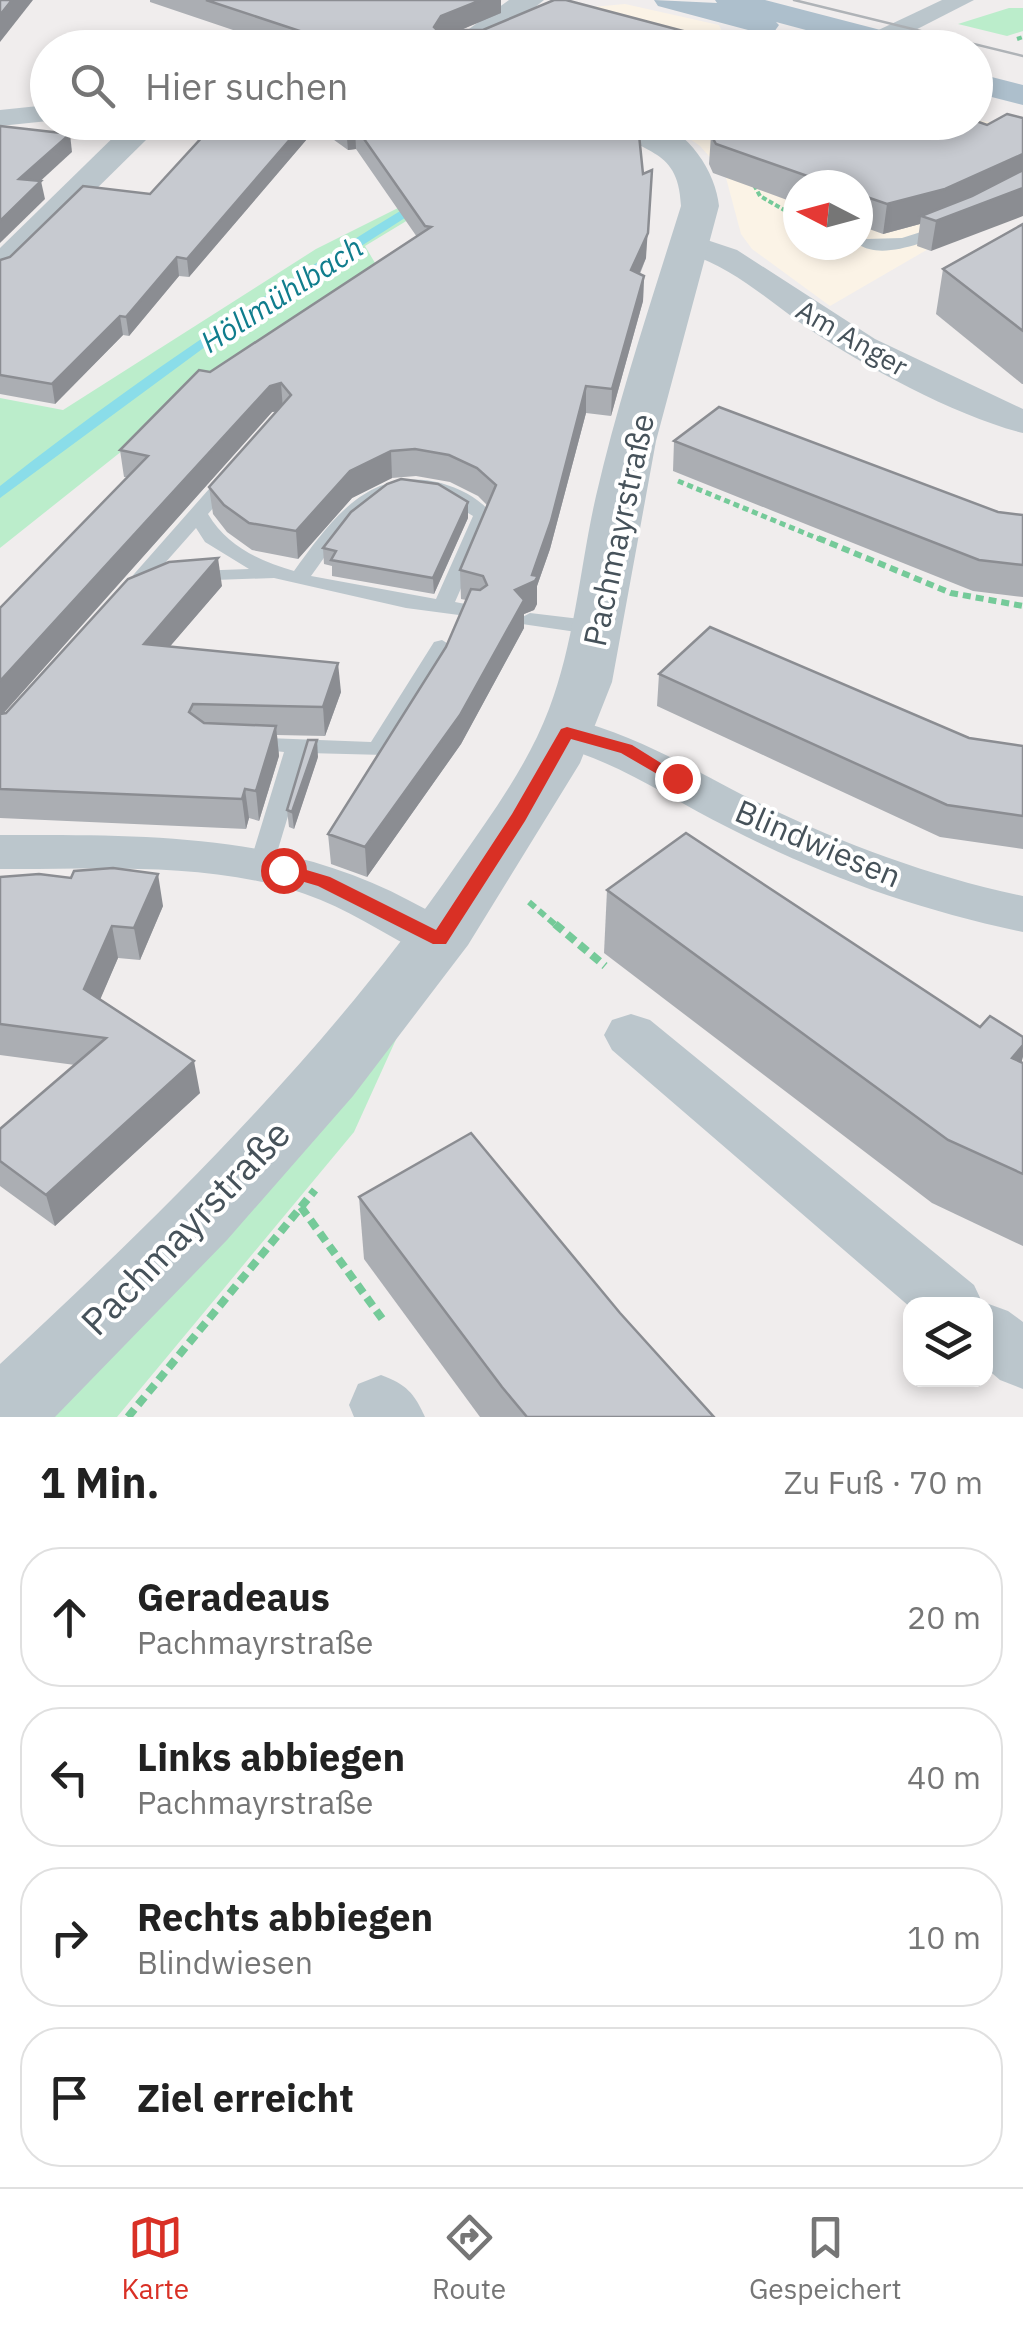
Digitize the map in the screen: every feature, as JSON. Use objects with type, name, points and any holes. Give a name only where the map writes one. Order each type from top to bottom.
[{"type":"main road","points":[[669,0],[780,30]]},
{"type":"main road","points":[[730,0],[845,30]]},
{"type":"main road","points":[[993,69],[1023,77]]},
{"type":"main road","points":[[993,87],[1023,95]]},
{"type":"street","points":[[485,30],[529,0]]},
{"type":"street","points":[[899,30],[962,0]]},
{"type":"street","points":[[496,30],[564,2]]},
{"type":"street","points":[[0,118],[30,115]]},
{"type":"street","points":[[0,266],[131,140]]},
{"type":"street","name":"Pachmayrstraße","points":[[0,1417],[116,1306],[250,1165],[378,1018],[439,940],[510,832],[567,732],[592,660],[615,519],[700,206],[702,191],[696,174],[660,140]]},
{"type":"street","name":"Am Anger","points":[[689,244],[723,253],[795,306],[891,361],[1023,422]]},
{"type":"street","name":"Blindwiesen","points":[[567,732],[626,749],[744,816],[829,854],[920,887],[1023,914]]},
{"type":"street","points":[[0,852],[183,858],[262,866],[324,881],[439,940]]},
{"type":"street","points":[[631,1035],[944,1297]]},
{"type":"street","points":[[993,1336],[1023,1360]]},
{"type":"lane","points":[[873,244],[903,243],[954,226]]},
{"type":"lane","points":[[245,460],[114,609],[168,580],[276,574]]},
{"type":"lane","points":[[299,580],[347,516],[376,490],[400,483],[436,487],[466,498],[483,515],[443,606]]},
{"type":"lane","points":[[198,514],[202,532],[230,553],[276,574],[474,611]]},
{"type":"lane","points":[[530,619],[597,628]]},
{"type":"lane","points":[[226,741],[378,750],[442,647]]},
{"type":"lane","points":[[262,866],[298,746]]},
{"type":"path","points":[[752,178],[760,196],[783,210]]},
{"type":"path","points":[[671,478],[951,593],[1023,606]]},
{"type":"path","points":[[516,897],[528,902],[605,966]]},
{"type":"path","points":[[128,1417],[324,1179]]},
{"type":"path","points":[[302,1206],[383,1320]]},
{"type":"shaded area","points":[[625,4],[719,25],[721,30],[543,30],[592,7]]},
{"type":"shaded area","points":[[1011,114],[1023,118],[1023,194],[830,306],[752,249],[741,234],[725,174],[691,140],[993,140],[993,123]]},
{"type":"green space","points":[[1009,8],[1023,8],[1023,31],[1007,36],[958,24]]},
{"type":"green space","points":[[464,175],[441,200],[365,246],[378,268],[132,443],[0,548],[0,398],[63,410],[316,249]]},
{"type":"green space","points":[[403,1024],[354,1132],[117,1417],[43,1417]]},
{"type":"building","points":[[0,0],[12,0],[0,15]]},
{"type":"building","points":[[206,0],[481,0],[441,16],[434,27],[437,30],[297,30]]},
{"type":"building","points":[[554,0],[679,30],[483,30]]},
{"type":"building","points":[[1007,114],[1023,118],[1023,154],[945,189],[887,204],[873,199],[873,170],[790,170],[714,140],[993,140],[993,122]]},
{"type":"building","points":[[0,126],[30,129],[30,140],[63,140],[19,179],[41,181],[0,221]]},
{"type":"building","points":[[200,140],[289,140],[187,259],[177,257],[126,317],[120,316],[52,384],[0,375],[0,260],[10,257],[83,186],[150,194]]},
{"type":"building","points":[[365,140],[640,140],[643,174],[652,170],[648,233],[631,270],[644,276],[612,389],[586,386],[551,521],[532,575],[538,576],[515,590],[524,600],[460,715],[365,847],[328,834],[446,647],[471,589],[480,590],[487,585],[483,576],[460,570],[496,485],[477,468],[449,455],[415,449],[391,451],[350,471],[296,531],[249,523],[224,505],[209,487],[291,395],[281,383],[270,386],[0,681],[0,608],[148,456],[120,450],[199,370],[210,372],[431,227],[425,226]]},
{"type":"building","points":[[1023,170],[1023,188],[936,221],[921,216],[972,196]]},
{"type":"building","points":[[1023,224],[1023,331],[943,269]]},
{"type":"building","points":[[719,407],[998,512],[1023,515],[1023,565],[979,560],[674,441]]},
{"type":"building","points":[[401,479],[438,484],[468,502],[433,578],[331,560],[336,551],[323,548],[351,512],[387,484]]},
{"type":"building","points":[[218,558],[144,644],[338,663],[323,707],[193,704],[189,712],[204,723],[276,726],[256,791],[245,789],[242,799],[0,789],[0,714],[6,713],[128,579],[169,562]]},
{"type":"building","points":[[710,627],[969,738],[1023,746],[1023,816],[947,805],[659,674]]},
{"type":"building","points":[[308,740],[317,740],[292,812],[287,810]]},
{"type":"building","points":[[686,833],[980,1027],[990,1016],[1023,1037],[1023,1045],[1012,1058],[1023,1063],[1023,1174],[948,1140],[607,890]]},
{"type":"building","points":[[113,868],[158,874],[134,928],[112,926],[84,989],[194,1061],[46,1195],[0,1161],[0,1129],[106,1038],[0,1024],[0,877],[39,874],[71,878],[74,871]]},
{"type":"building","points":[[471,1133],[620,1313],[714,1417],[527,1417],[359,1197]]},
{"type":"waterway","name":"Höllmühlbach","points":[[0,493],[204,342],[419,205]]},
{"type":"tram line","points":[[794,0],[917,30]]},
{"type":"tram line","points":[[993,49],[1023,56]]},
{"type":"route","points":[[283,870],[324,881],[439,940],[538,786],[567,732],[626,749],[677,778]]}]
